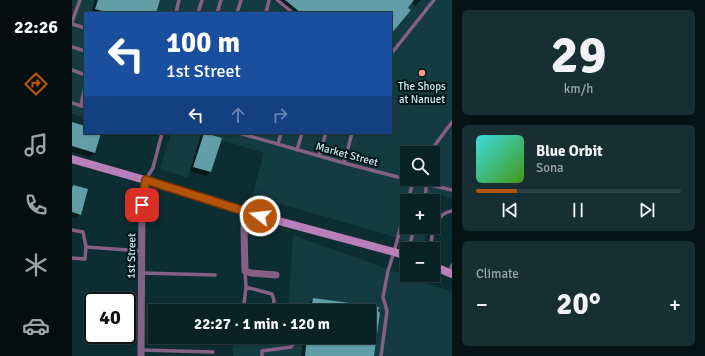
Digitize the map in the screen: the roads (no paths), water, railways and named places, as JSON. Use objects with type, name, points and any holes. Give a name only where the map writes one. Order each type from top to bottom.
[{"type":"street","points":[[72,159],[146,180],[245,212],[400,252]]},
{"type":"street","name":"1st Street","points":[[141,353],[142,205],[146,180]]},
{"type":"street","points":[[245,212],[245,271],[251,273],[276,275]]},
{"type":"street","points":[[440,268],[451,270]]},
{"type":"lane","points":[[80,0],[72,23],[84,28]]},
{"type":"lane","points":[[176,12],[179,0]]},
{"type":"lane","points":[[198,12],[202,0]]},
{"type":"lane","points":[[217,12],[221,0]]},
{"type":"lane","points":[[238,12],[241,0]]},
{"type":"lane","points":[[266,12],[269,0]]},
{"type":"lane","points":[[277,0],[287,11]]},
{"type":"lane","points":[[392,53],[434,0]]},
{"type":"lane","points":[[72,47],[84,51]]},
{"type":"lane","points":[[72,70],[84,75]]},
{"type":"lane","points":[[72,102],[83,106]]},
{"type":"lane","points":[[435,146],[452,122]]},
{"type":"lane","points":[[146,180],[152,168],[162,134]]},
{"type":"lane","points":[[278,144],[281,134]]},
{"type":"lane","points":[[297,150],[302,134]]},
{"type":"lane","points":[[319,156],[326,134]]},
{"type":"lane","points":[[344,163],[352,134]]},
{"type":"lane","name":"Market Street","points":[[253,135],[297,150],[400,178]]},
{"type":"lane","name":"Market Street","points":[[438,186],[452,190]]},
{"type":"lane","points":[[431,242],[433,231],[438,221],[443,214],[452,211]]},
{"type":"lane","points":[[381,356],[387,311],[383,297],[388,271],[400,229]]},
{"type":"lane","points":[[72,230],[83,232],[86,247],[85,259],[72,258]]},
{"type":"lane","points":[[86,247],[142,252]]},
{"type":"lane","points":[[244,304],[246,287],[245,271]]},
{"type":"lane","points":[[142,273],[215,275]]},
{"type":"lane","points":[[246,287],[272,294],[274,304]]},
{"type":"lane","points":[[262,356],[262,351],[291,347],[293,344]]},
{"type":"lane","points":[[141,353],[213,352]]},
{"type":"place","name":"The Shops at Nanuet","points":[[422,73]]}]
